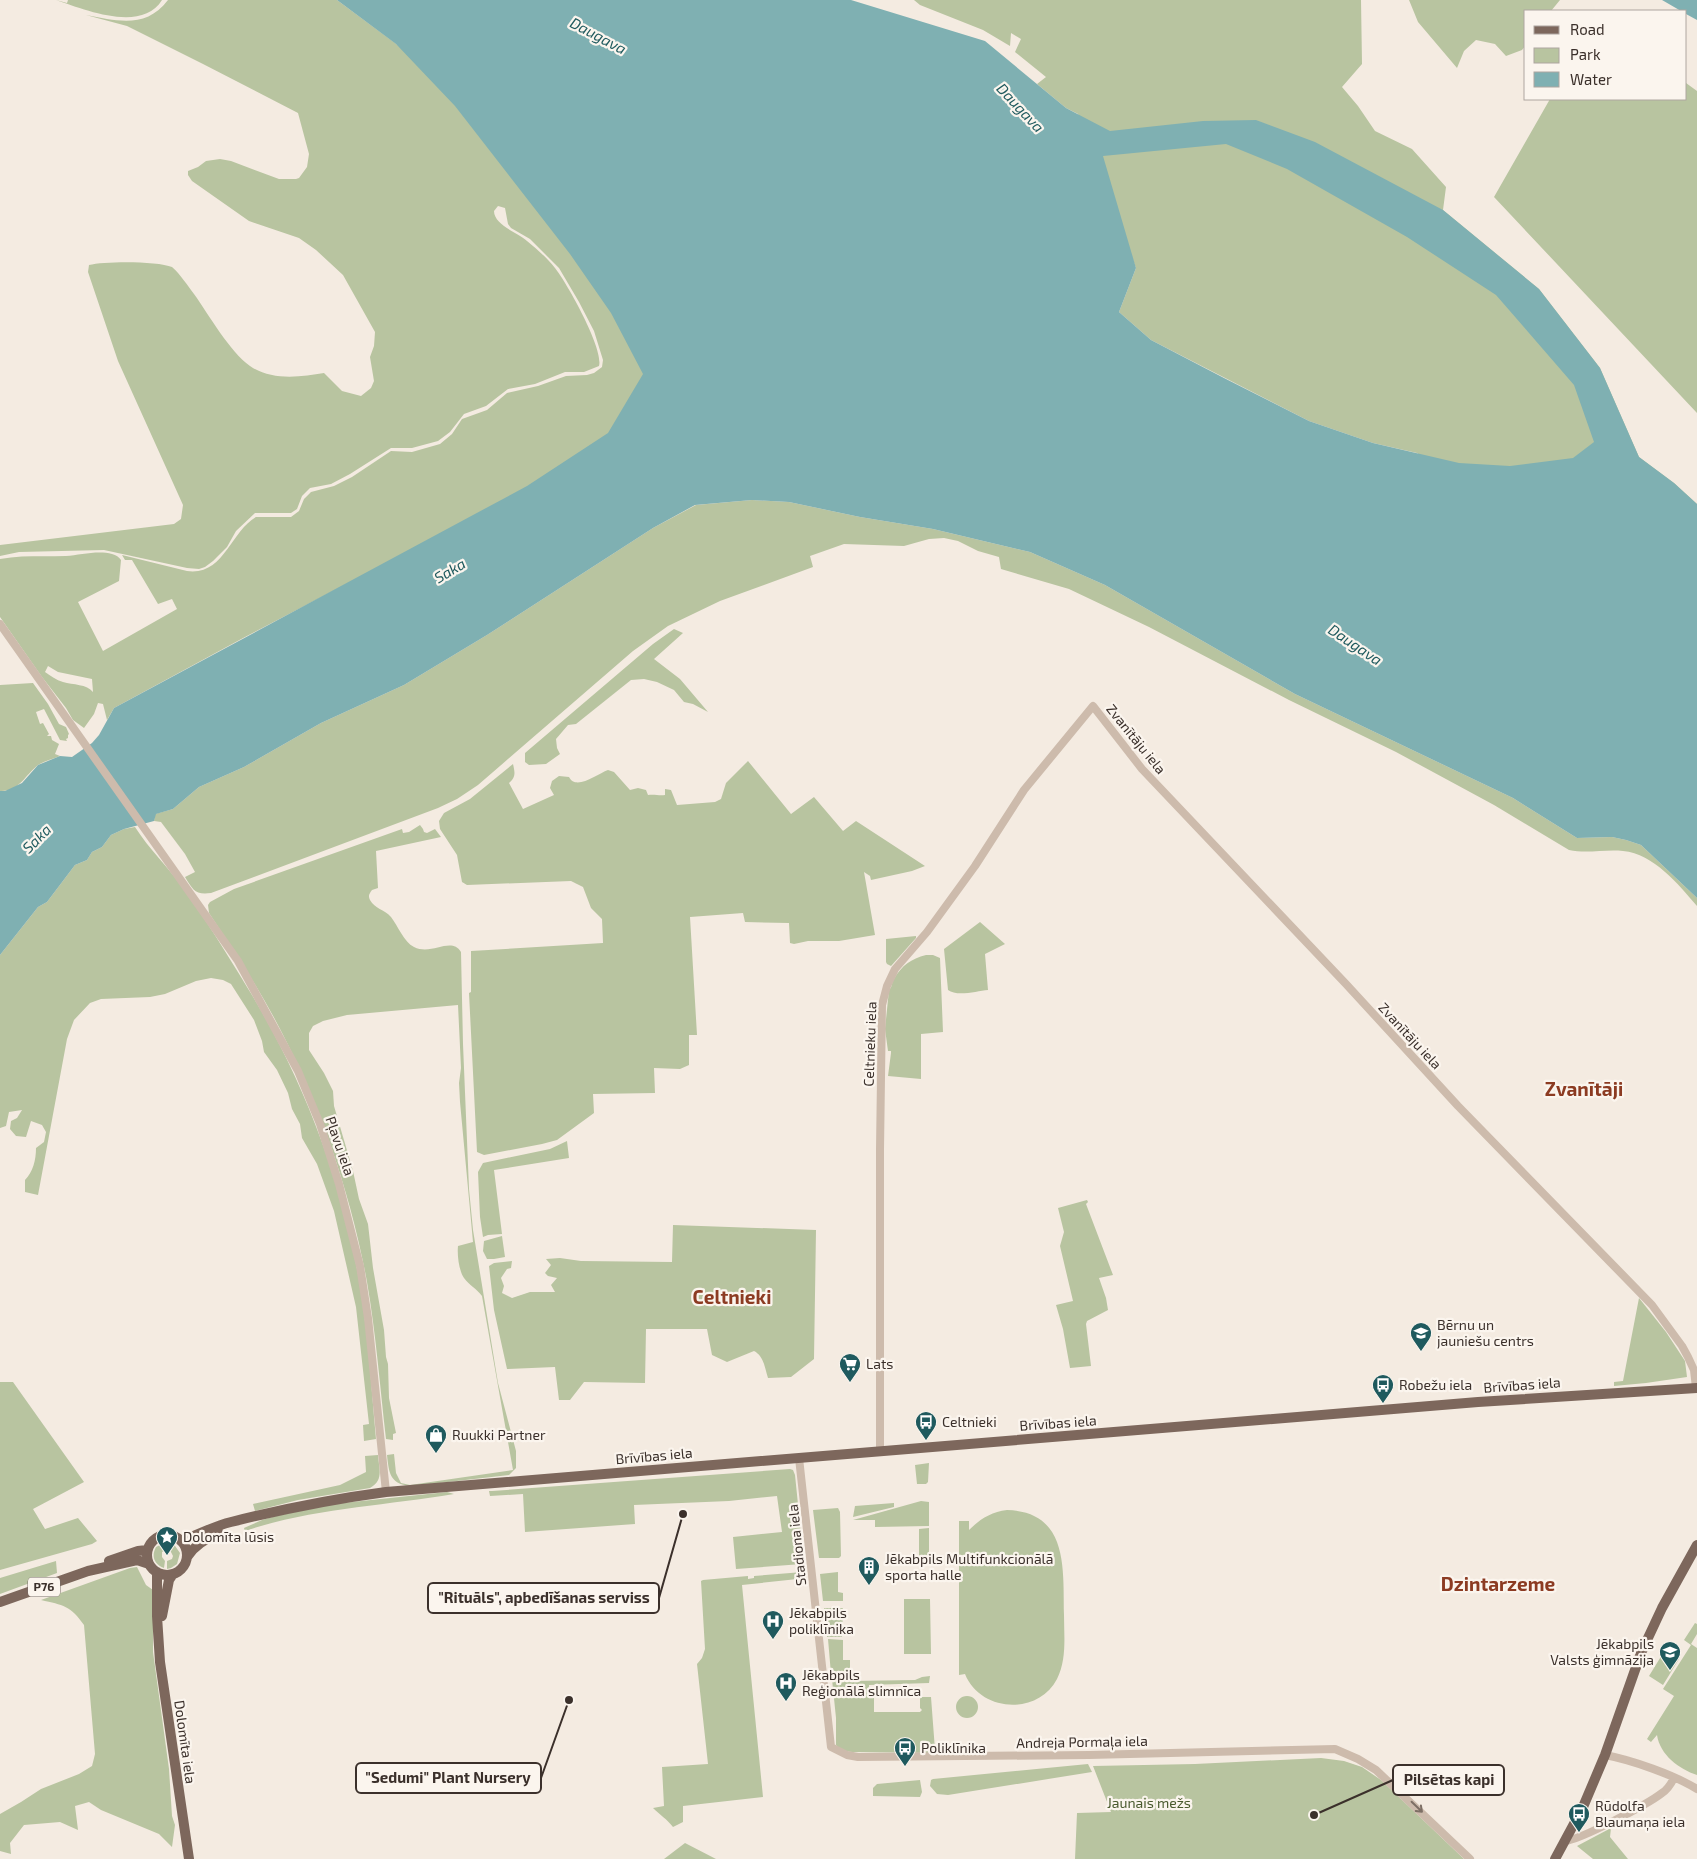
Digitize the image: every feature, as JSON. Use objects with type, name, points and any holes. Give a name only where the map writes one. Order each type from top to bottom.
[{"type":"main road","name":"Brīvības iela","points":[[181,1541],[231,1522],[288,1508],[320,1501],[386,1492],[1478,1402],[1696,1388]]},
{"type":"main road","name":"Brīvības iela","points":[[186,1557],[191,1550],[209,1537],[245,1520]]},
{"type":"main road","name":"P76","points":[[88,1572],[102,1563],[138,1550],[147,1550],[151,1542],[160,1536],[172,1536],[181,1541]]},
{"type":"main road","points":[[181,1541],[186,1551],[186,1557]]},
{"type":"main road","points":[[1555,1859],[1583,1807],[1605,1755],[1641,1653],[1662,1608],[1697,1545]]},
{"type":"main road","points":[[147,1550],[149,1564],[156,1572],[168,1575],[173,1574]]},
{"type":"main road","name":"P76","points":[[173,1574],[182,1567],[186,1557]]},
{"type":"main road","name":"P76","points":[[0,1602],[88,1572],[137,1560],[149,1564]]},
{"type":"main road","name":"Dolomīta iela","points":[[156,1572],[160,1662],[189,1859]]},
{"type":"main road","name":"Dolomīta iela","points":[[158,1629],[169,1580],[173,1574]]},
{"type":"street","name":"Pļavu iela","points":[[0,624],[238,961],[298,1071],[320,1124],[350,1222],[360,1266],[368,1318],[386,1492]]},
{"type":"street","name":"Zvanītāju iela","points":[[1093,706],[1142,769],[1346,984],[1458,1106],[1652,1305],[1688,1356],[1694,1370],[1696,1388]]},
{"type":"street","name":"Celtnieku iela","points":[[880,1452],[880,1150],[882,1005],[885,993],[895,968],[932,925],[975,866],[1024,790],[1093,706]]},
{"type":"street","name":"Stadiona iela","points":[[799,1458],[831,1747]]},
{"type":"street","name":"Andreja Pormaļa iela","points":[[831,1747],[847,1755],[858,1756],[1084,1755],[1336,1749],[1376,1770],[1470,1859]]},
{"type":"street","points":[[1605,1755],[1674,1778],[1697,1790]]},
{"type":"street","points":[[1565,1841],[1580,1838],[1651,1800],[1664,1792],[1674,1778]]},
{"type":"green space","points":[[56,0],[67,3],[68,0],[162,0],[153,10],[141,15],[127,17],[97,13]]},
{"type":"green space","points":[[168,0],[337,0],[395,43],[766,365],[245,637],[114,708],[107,720],[103,704],[98,703],[94,714],[84,728],[73,720],[0,617],[0,559],[66,556],[101,552],[118,557],[121,560],[119,581],[78,602],[103,651],[177,609],[172,599],[158,604],[132,560],[125,560],[122,555],[187,571],[200,571],[210,567],[226,552],[239,532],[256,517],[291,517],[299,511],[304,499],[311,492],[334,486],[352,477],[391,451],[412,452],[440,444],[452,434],[462,419],[487,410],[507,393],[538,386],[566,376],[594,373],[602,367],[603,360],[594,331],[559,268],[530,239],[511,228],[508,224],[505,208],[498,206],[494,211],[495,216],[502,225],[538,250],[561,276],[576,301],[590,331],[596,346],[599,366],[584,372],[565,372],[535,384],[508,389],[486,406],[464,414],[450,432],[438,441],[412,448],[391,448],[331,484],[310,488],[302,496],[297,509],[291,513],[255,513],[236,531],[227,547],[213,561],[199,569],[104,550],[19,552],[0,556],[0,545],[174,524],[181,519],[183,505],[118,361],[88,272],[89,265],[131,262],[172,267],[184,280],[235,352],[242,360],[258,371],[286,377],[324,373],[342,391],[361,396],[371,388],[374,381],[370,357],[374,346],[375,332],[343,275],[316,250],[299,238],[249,221],[192,181],[188,175],[188,171],[206,161],[220,159],[231,161],[279,179],[299,178],[307,167],[309,154],[298,113],[127,26],[86,15],[131,21],[141,19],[159,9]],"holes":[[[48,666],[58,672],[92,679],[93,692],[84,686],[60,681],[45,672]]]},
{"type":"green space","points":[[914,0],[1361,0],[1362,64],[1342,87],[1375,131],[1412,149],[1446,187],[1443,210],[1539,289],[1600,368],[1639,457],[1674,483],[1697,504],[1697,653],[1417,453],[1373,443],[1309,421],[1151,340],[1119,312],[1136,268],[1078,114],[1066,108],[1037,84],[1046,77],[1015,52],[1021,39],[1011,33],[1010,46],[983,30],[920,5]]},
{"type":"green space","points":[[1409,0],[1560,0],[1552,10],[1524,10],[1524,48],[1522,50],[1506,56],[1495,44],[1476,40],[1464,51],[1457,68],[1418,22]]},
{"type":"green space","points":[[1687,84],[1697,91],[1697,413],[1494,197],[1549,100],[1687,100]]},
{"type":"green space","points":[[752,500],[789,502],[860,517],[933,529],[1030,552],[1105,585],[1295,694],[1513,798],[1577,838],[1612,837],[1641,845],[1697,898],[1697,906],[1665,871],[1645,858],[1623,851],[1582,852],[1569,850],[1494,805],[1396,752],[1289,700],[1149,627],[1069,589],[1001,569],[999,557],[978,551],[958,541],[944,538],[929,539],[904,546],[844,544],[810,556],[813,567],[720,601],[668,626],[633,651],[478,785],[457,799],[438,808],[211,893],[195,891],[190,885],[185,877],[195,872],[185,854],[161,822],[154,821],[155,814],[173,809],[199,787],[244,767],[321,723],[404,685],[487,635],[653,528],[696,505]]},
{"type":"green space","points":[[674,629],[683,633],[654,659],[680,679],[708,712],[693,704],[684,702],[674,690],[657,682],[644,679],[631,680],[576,724],[568,725],[556,739],[560,754],[546,764],[529,765],[525,762],[525,753],[653,644]]},
{"type":"green space","points":[[33,683],[59,724],[66,727],[69,734],[68,738],[66,739],[67,741],[60,740],[44,709],[36,712],[40,724],[43,723],[49,734],[47,736],[51,736],[52,740],[59,744],[55,754],[60,756],[38,765],[12,789],[0,791],[0,685]]},
{"type":"green space","points":[[748,761],[791,814],[814,797],[843,831],[856,821],[925,866],[912,871],[871,880],[870,876],[864,872],[875,935],[839,941],[808,941],[794,944],[790,943],[789,923],[745,922],[743,913],[690,917],[697,1035],[689,1035],[689,1065],[680,1069],[654,1068],[655,1093],[593,1094],[594,1113],[557,1140],[484,1155],[477,1152],[469,993],[471,992],[471,951],[603,943],[602,919],[591,908],[583,887],[571,881],[467,885],[462,882],[457,855],[440,829],[439,821],[444,813],[470,799],[513,764],[514,775],[509,783],[523,809],[554,795],[550,788],[552,781],[559,776],[569,777],[572,781],[582,782],[608,770],[614,772],[630,790],[638,788],[646,790],[648,795],[665,795],[665,789],[671,790],[677,805],[715,802],[721,799],[726,783]]},
{"type":"green space","points":[[420,825],[424,832],[427,833],[435,829],[441,837],[376,851],[378,888],[372,890],[369,897],[374,905],[391,917],[410,945],[421,949],[452,946],[461,952],[469,1189],[473,1230],[498,1383],[516,1451],[516,1468],[509,1475],[413,1486],[405,1485],[395,1481],[390,1473],[387,1455],[394,1454],[396,1473],[401,1483],[410,1485],[513,1470],[482,1296],[464,1278],[458,1258],[458,1246],[473,1242],[460,1102],[459,1083],[461,1068],[458,1005],[347,1015],[323,1021],[313,1026],[309,1033],[309,1050],[333,1091],[334,1106],[359,1199],[368,1224],[373,1268],[384,1330],[389,1398],[396,1433],[393,1434],[393,1440],[386,1439],[367,1282],[352,1216],[333,1152],[309,1089],[280,1029],[255,984],[209,913],[208,905],[210,902],[234,889],[402,829],[403,833],[409,832]]},
{"type":"green space","points":[[135,827],[184,889],[247,987],[284,1054],[316,1125],[341,1199],[358,1274],[367,1336],[376,1439],[364,1441],[363,1425],[369,1424],[356,1307],[334,1211],[317,1164],[302,1138],[300,1124],[292,1109],[288,1093],[277,1070],[264,1052],[254,1020],[231,984],[223,980],[211,978],[196,981],[165,994],[150,997],[101,999],[90,1003],[74,1020],[67,1039],[38,1195],[25,1192],[25,1180],[34,1166],[36,1148],[44,1142],[46,1132],[42,1125],[31,1121],[26,1137],[16,1136],[10,1129],[11,1121],[17,1118],[22,1110],[9,1112],[6,1126],[0,1128],[0,955],[38,907],[47,902],[75,865],[87,860],[92,852],[102,847],[111,835],[124,829]]},
{"type":"green space","points":[[980,922],[1005,944],[985,954],[988,990],[962,993],[952,992],[948,990],[944,949]]},
{"type":"green space","points":[[916,936],[891,966],[887,964],[886,939]]},
{"type":"green space","points":[[926,955],[940,958],[943,1032],[921,1034],[921,1079],[888,1076],[891,1051],[888,1051],[885,1029],[889,990],[893,980],[904,966],[916,958]]},
{"type":"green space","points":[[567,1141],[569,1158],[494,1170],[502,1234],[483,1237],[478,1172],[483,1163],[550,1149]]},
{"type":"green space","points":[[1087,1200],[1086,1204],[1113,1275],[1099,1278],[1108,1310],[1087,1321],[1086,1324],[1091,1366],[1070,1368],[1063,1329],[1056,1305],[1073,1301],[1060,1246],[1064,1232],[1058,1208]]},
{"type":"green space","points":[[673,1225],[816,1230],[814,1359],[791,1377],[768,1378],[762,1359],[754,1351],[727,1362],[712,1355],[707,1329],[646,1329],[645,1383],[584,1382],[570,1400],[559,1400],[555,1367],[507,1369],[494,1310],[489,1266],[494,1263],[512,1261],[511,1268],[507,1269],[501,1278],[504,1286],[502,1293],[512,1298],[530,1292],[555,1292],[551,1285],[557,1278],[548,1276],[545,1273],[551,1265],[546,1259],[672,1262]]},
{"type":"green space","points":[[502,1236],[505,1257],[487,1259],[483,1251],[484,1241]]},
{"type":"green space","points":[[1639,1298],[1666,1332],[1685,1361],[1687,1377],[1614,1386],[1614,1382],[1623,1381]]},
{"type":"green space","points":[[0,1382],[13,1382],[84,1482],[33,1509],[45,1529],[78,1518],[97,1541],[0,1570]]},
{"type":"green space","points":[[378,1455],[379,1478],[370,1488],[298,1500],[255,1511],[253,1504],[340,1485],[366,1472],[365,1456]]},
{"type":"green space","points":[[929,1463],[928,1482],[926,1484],[917,1484],[915,1465]]},
{"type":"green space","points":[[793,1470],[795,1475],[804,1563],[736,1569],[733,1537],[782,1532],[777,1496],[729,1501],[634,1505],[635,1524],[525,1532],[523,1494],[490,1496],[489,1491],[492,1491]]},
{"type":"green space","points":[[447,1492],[454,1494],[323,1512],[271,1523],[245,1531],[244,1528],[276,1516],[333,1504]]},
{"type":"green space","points":[[921,1501],[929,1502],[929,1526],[875,1527],[875,1520],[853,1520]]},
{"type":"green space","points":[[894,1503],[894,1507],[853,1517],[855,1506]]},
{"type":"green space","points":[[838,1508],[840,1512],[841,1556],[839,1558],[819,1558],[813,1510]]},
{"type":"green space","points":[[1007,1510],[1027,1513],[1042,1521],[1052,1532],[1062,1562],[1064,1639],[1064,1655],[1060,1671],[1057,1679],[1048,1691],[1037,1699],[1023,1704],[1009,1705],[983,1696],[972,1687],[965,1674],[959,1675],[959,1521],[969,1521],[969,1530],[986,1517],[996,1512]]},
{"type":"green space","points":[[929,1528],[929,1556],[919,1557],[919,1529]]},
{"type":"green space","points":[[166,1542],[173,1543],[180,1553],[177,1564],[167,1569],[167,1561],[172,1559],[173,1556],[170,1550],[162,1552],[162,1557],[165,1561],[164,1568],[156,1562],[154,1557],[156,1547]]},
{"type":"green space","points":[[56,1561],[57,1573],[0,1594],[0,1578]]},
{"type":"green space","points":[[137,1567],[146,1585],[153,1590],[153,1652],[169,1769],[172,1816],[175,1825],[172,1847],[159,1834],[101,1810],[89,1802],[75,1806],[78,1830],[60,1822],[24,1825],[10,1843],[11,1854],[0,1851],[0,1814],[41,1789],[79,1774],[92,1766],[95,1754],[84,1625],[66,1607],[41,1600]]},
{"type":"green space","points":[[803,1572],[807,1575],[807,1578],[742,1585],[763,1797],[683,1806],[683,1822],[673,1827],[653,1808],[664,1806],[662,1767],[708,1764],[697,1664],[702,1658],[705,1649],[701,1581],[748,1576],[748,1579],[754,1578],[754,1576]]},
{"type":"green space","points":[[838,1572],[838,1592],[843,1593],[843,1601],[823,1601],[820,1574]]},
{"type":"green space","points":[[904,1599],[930,1599],[931,1654],[904,1654]]},
{"type":"green space","points":[[824,1608],[843,1608],[842,1637],[827,1637]]},
{"type":"green space","points":[[1695,1623],[1697,1624],[1697,1634],[1691,1644],[1697,1648],[1697,1775],[1677,1765],[1666,1755],[1657,1735],[1651,1742],[1647,1739],[1674,1696],[1663,1689],[1691,1645],[1684,1640]]},
{"type":"green space","points":[[828,1639],[843,1640],[843,1660],[850,1660],[850,1672],[831,1674]]},
{"type":"green space","points":[[1665,1650],[1679,1659],[1663,1685],[1649,1676]]},
{"type":"green space","points":[[850,1676],[851,1681],[915,1680],[930,1676],[929,1683],[869,1685],[869,1697],[874,1698],[874,1712],[920,1712],[922,1710],[920,1708],[920,1697],[931,1697],[935,1750],[932,1753],[852,1752],[840,1749],[836,1745],[836,1718],[832,1679]]},
{"type":"green space","points":[[967,1696],[975,1699],[978,1707],[975,1715],[967,1718],[959,1715],[956,1707],[959,1699]]},
{"type":"green space","name":"Jaunais mežs","points":[[1321,1758],[1344,1761],[1362,1767],[1381,1780],[1464,1859],[1075,1859],[1077,1813],[1111,1812],[1093,1766],[1195,1764]]},
{"type":"green space","points":[[1088,1764],[1092,1772],[948,1795],[937,1794],[930,1786],[933,1779]]},
{"type":"green space","points":[[920,1780],[922,1792],[920,1797],[873,1796],[873,1788],[877,1784]]},
{"type":"green space","points":[[1611,1828],[1610,1837],[1628,1859],[1593,1859],[1577,1846]]},
{"type":"green space","points":[[685,1843],[716,1859],[664,1859]]},
{"type":"water","points":[[337,0],[851,0],[985,41],[1066,108],[1110,131],[1203,121],[1256,120],[1315,142],[1443,210],[1539,289],[1600,368],[1639,457],[1674,483],[1697,504],[1697,898],[1641,845],[1612,837],[1577,838],[1513,798],[1295,694],[1105,585],[1030,552],[933,529],[860,517],[789,502],[752,500],[695,505],[653,528],[487,635],[404,685],[321,723],[244,767],[199,787],[173,809],[156,814],[154,821],[124,829],[111,835],[102,847],[92,852],[87,860],[75,865],[47,902],[38,907],[0,955],[0,791],[5,791],[22,783],[38,765],[60,756],[72,757],[92,743],[99,735],[114,708],[527,486],[608,433],[643,374],[611,313],[570,254],[455,106],[396,44]],"holes":[[[1226,144],[1287,169],[1407,237],[1496,295],[1574,385],[1594,442],[1573,458],[1510,466],[1459,463],[1373,443],[1309,421],[1224,378],[1151,340],[1119,312],[1136,268],[1103,156]]]},
{"type":"water","points":[[1662,0],[1697,0],[1697,20],[1687,15],[1687,10],[1679,10]]},
{"type":"place","name":"Bērnu un jauniešu centrs","points":[[1421,1352]]},
{"type":"place","name":"Lats","points":[[850,1383]]},
{"type":"place","name":"Robežu iela","points":[[1383,1404]]},
{"type":"place","name":"Celtnieki","points":[[926,1441]]},
{"type":"place","name":"Ruukki Partner","points":[[436,1454]]},
{"type":"place","name":"\"Rituāls\", apbedīšanas serviss","points":[[683,1514]]},
{"type":"place","name":"Dolomīta lūsis","points":[[167,1556]]},
{"type":"place","name":"Jēkabpils Multifunkcionālā sporta halle","points":[[869,1586]]},
{"type":"place","name":"Jēkabpils poliklīnika","points":[[773,1640]]},
{"type":"place","name":"Jēkabpils Valsts ģimnāzija","points":[[1670,1671]]},
{"type":"place","name":"\"Sedumi\" Plant Nursery","points":[[569,1700]]},
{"type":"place","name":"Jēkabpils Reģionālā slimnīca","points":[[786,1702]]},
{"type":"place","name":"Poliklīnika","points":[[905,1767]]},
{"type":"place","name":"Pilsētas kapi","points":[[1314,1815]]},
{"type":"place","name":"Rūdolfa Blaumaņa iela","points":[[1579,1833]]},
{"type":"district","name":"Zvanītāji","points":[[1584,1089]]},
{"type":"district","name":"Celtnieki","points":[[732,1297]]},
{"type":"district","name":"Dzintarzeme","points":[[1498,1584]]},
{"type":"water label","name":"Daugava","points":[[598,36]]},
{"type":"water label","name":"Daugava","points":[[1020,108]]},
{"type":"water label","name":"Saka","points":[[450,571]]},
{"type":"water label","name":"Daugava","points":[[1355,645]]},
{"type":"water label","name":"Saka","points":[[37,839]]}]
